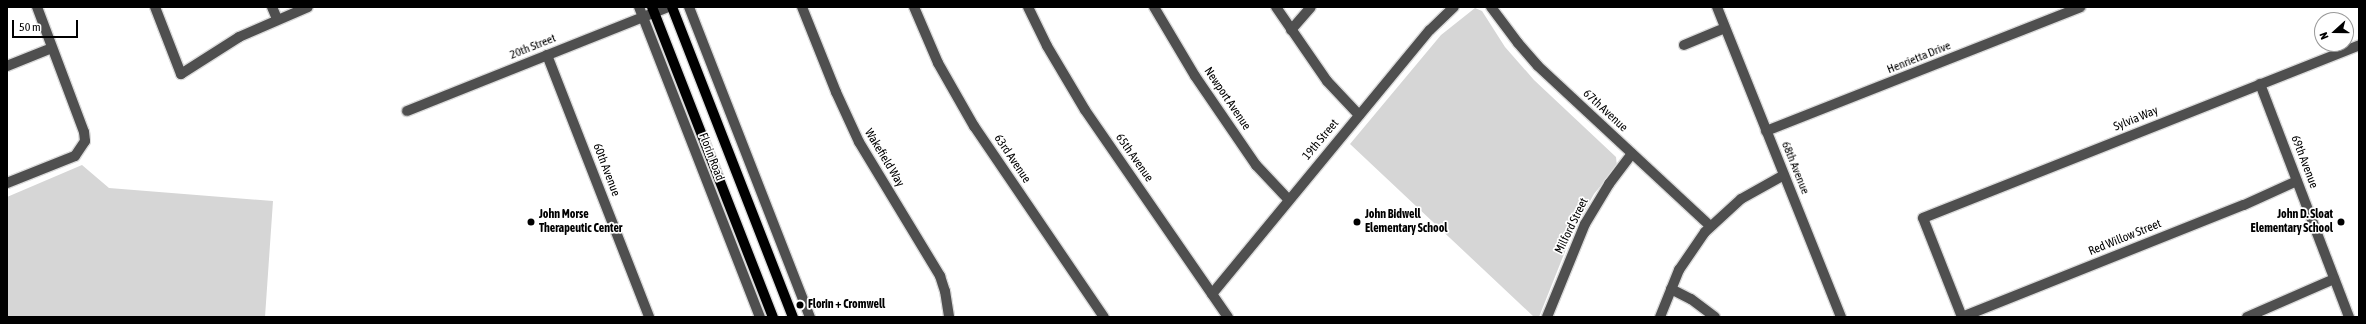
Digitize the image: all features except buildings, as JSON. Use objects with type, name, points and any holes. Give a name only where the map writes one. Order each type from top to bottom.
[{"type":"main road","name":"Florin Road","points":[[672,7],[793,317]]},
{"type":"main road","name":"Florin Road","points":[[653,10],[773,317]]},
{"type":"street","points":[[7,183],[75,156],[83,147],[84,132],[37,7]]},
{"type":"street","points":[[155,7],[181,74],[239,37],[277,19],[308,7]]},
{"type":"street","points":[[272,7],[277,19]]},
{"type":"street","name":"Florin Road","points":[[639,7],[760,317]]},
{"type":"street","name":"20th Street","points":[[407,112],[643,17],[653,10],[669,7]]},
{"type":"street","points":[[689,7],[810,317]]},
{"type":"street","name":"Wakefield Way","points":[[802,7],[836,92],[859,142],[940,276],[949,317]]},
{"type":"street","name":"63rd Avenue","points":[[914,7],[938,63],[974,126],[1104,317]]},
{"type":"street","name":"65th Avenue","points":[[1028,7],[1050,52],[1085,110],[1228,317]]},
{"type":"street","name":"Newport Avenue","points":[[1154,7],[1195,76],[1256,164],[1288,199]]},
{"type":"street","points":[[1276,7],[1327,81],[1359,114]]},
{"type":"street","points":[[1292,30],[1311,7]]},
{"type":"street","name":"19th Street","points":[[1212,294],[1288,199],[1359,114],[1430,30],[1454,7]]},
{"type":"street","name":"67th Avenue","points":[[1491,7],[1518,43],[1538,66],[1710,226]]},
{"type":"street","name":"68th Avenue","points":[[1717,7],[1841,317]]},
{"type":"street","name":"Henrietta Drive","points":[[1766,131],[2080,7]]},
{"type":"street","points":[[1684,45],[1725,28]]},
{"type":"street","name":"Sylvia Way","points":[[1962,317],[1923,218],[2359,45]]},
{"type":"street","points":[[7,66],[52,48]]},
{"type":"street","name":"60th Avenue","points":[[547,55],[649,317]]},
{"type":"street","name":"69th Avenue","points":[[2260,84],[2349,317]]},
{"type":"street","name":"Milford Street","points":[[1547,317],[1585,224],[1610,184],[1632,154]]},
{"type":"street","points":[[1660,317],[1671,289],[1692,249],[1710,226],[1741,199],[1784,175]]},
{"type":"street","name":"Red Willow Street","points":[[1962,317],[2244,204],[2297,181]]},
{"type":"street","points":[[2247,317],[2334,279]]},
{"type":"street","points":[[1671,289],[1691,299],[1715,317]]},
{"type":"shaded area","points":[[1475,8],[1482,11],[1505,47],[1534,80],[1616,157],[1617,166],[1594,194],[1572,234],[1539,317],[1534,317],[1350,144],[1441,35]]},
{"type":"shaded area","points":[[82,165],[109,188],[273,201],[265,317],[7,317],[7,197]]},
{"type":"place","name":"John Morse Therapeutic Center","points":[[531,222]]},
{"type":"place","name":"John Bidwell Elementary School","points":[[1357,222]]},
{"type":"place","name":"John D. Sloat Elementary School","points":[[2341,222]]},
{"type":"place","name":"Florin + Cromwell","points":[[800,305]]}]
